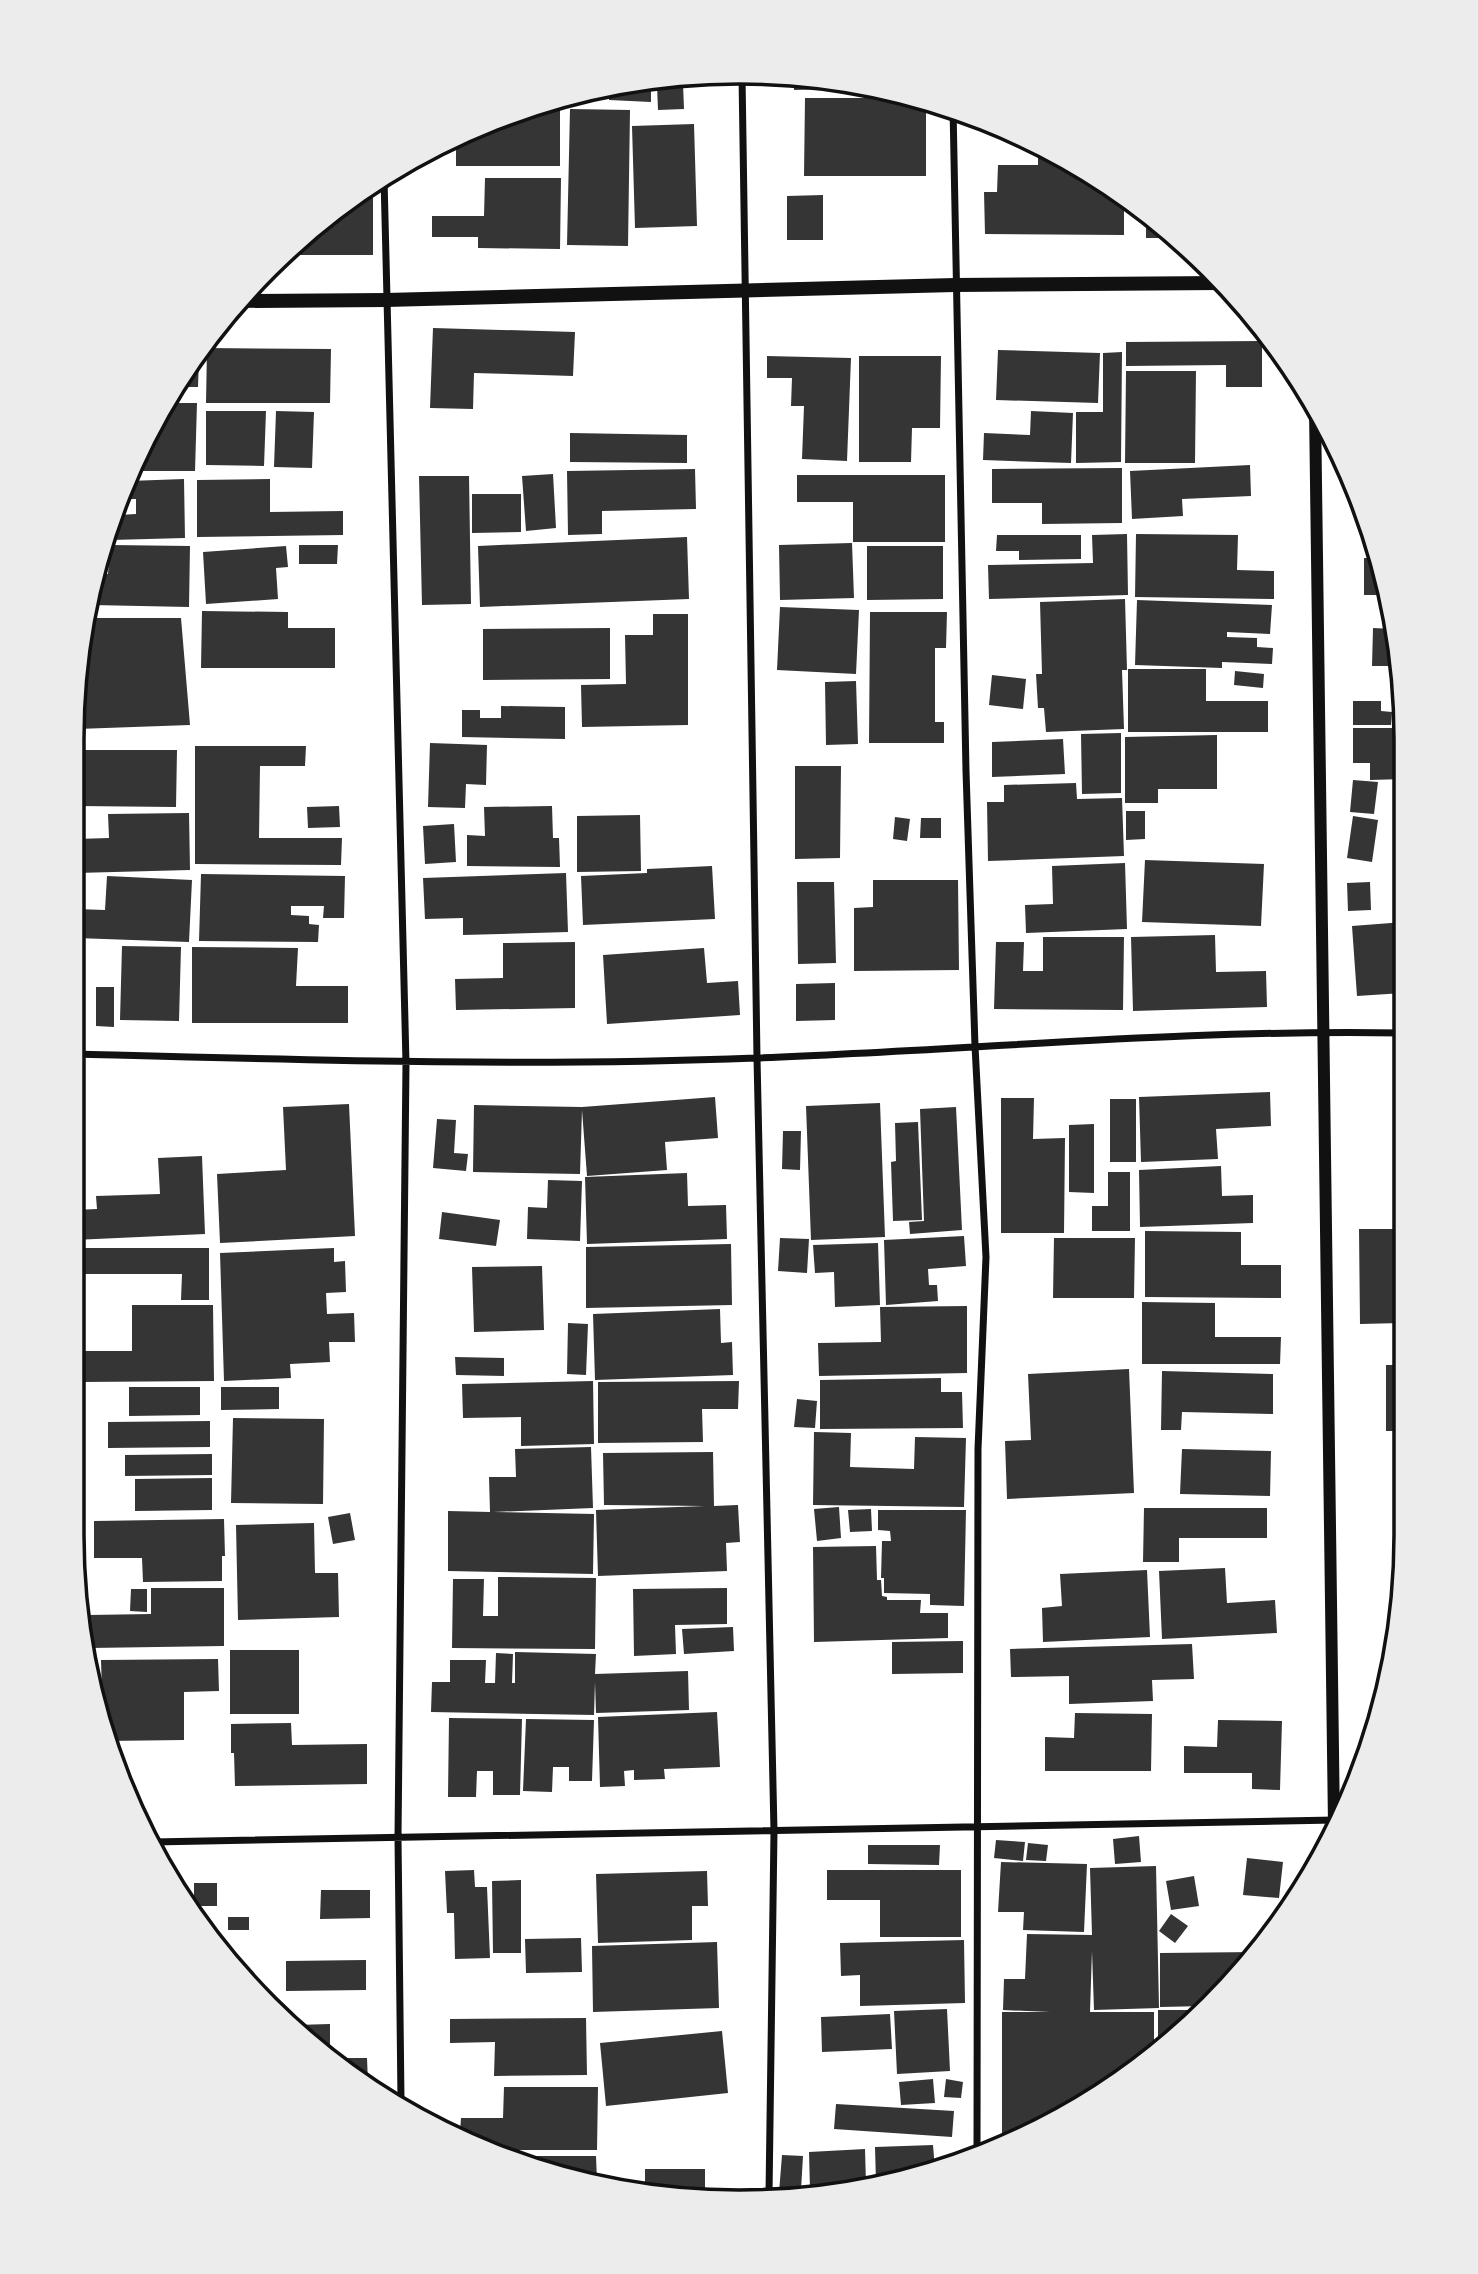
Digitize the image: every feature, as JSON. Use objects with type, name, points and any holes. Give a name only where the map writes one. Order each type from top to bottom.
[{"type":"main road","points":[[253,301],[386,300],[956,285],[1209,283]]},
{"type":"street","points":[[742,84],[757,1058],[774,1830],[769,2189]]},
{"type":"street","points":[[953,120],[966,785],[986,1257],[978,1449],[977,2145]]},
{"type":"street","points":[[384,189],[406,1063],[398,1837],[401,2096]]},
{"type":"street","points":[[1315,429],[1335,1806]]},
{"type":"street","points":[[84,1054],[406,1063],[584,1062],[757,1058],[1324,1032],[1394,1033]]},
{"type":"street","points":[[161,1842],[1327,1822]]},
{"type":"building","points":[[794,86],[818,89],[794,90]]},
{"type":"building","points":[[683,87],[684,109],[658,110],[657,90]]},
{"type":"building","points":[[651,90],[651,102],[609,100],[609,97]]},
{"type":"building","points":[[805,98],[872,98],[926,111],[926,176],[804,176]]},
{"type":"building","points":[[560,109],[560,166],[456,166],[456,149],[488,134]]},
{"type":"building","points":[[570,109],[630,110],[628,246],[567,245]]},
{"type":"building","points":[[694,124],[697,226],[635,228],[632,126]]},
{"type":"building","points":[[1038,157],[1124,209],[1124,235],[985,234],[984,192],[997,192],[998,165],[1038,165]]},
{"type":"building","points":[[485,178],[561,178],[560,249],[478,248],[478,237],[432,237],[432,216],[484,216]]},
{"type":"building","points":[[373,195],[373,255],[298,255],[340,219]]},
{"type":"building","points":[[823,195],[823,240],[787,240],[787,196]]},
{"type":"building","points":[[1146,226],[1160,238],[1146,238]]},
{"type":"building","points":[[433,328],[575,332],[573,376],[474,373],[473,409],[430,408]]},
{"type":"building","points":[[1260,341],[1262,344],[1262,387],[1226,387],[1226,365],[1126,366],[1126,342]]},
{"type":"building","points":[[213,348],[331,349],[330,403],[206,403],[207,357]]},
{"type":"building","points":[[998,350],[1100,353],[1098,403],[996,400]]},
{"type":"building","points":[[1122,352],[1121,462],[1076,463],[1076,412],[1103,412],[1103,353]]},
{"type":"building","points":[[767,356],[851,358],[847,461],[802,459],[804,406],[791,406],[792,378],[767,378]]},
{"type":"building","points":[[859,356],[941,356],[940,428],[912,428],[911,462],[859,462]]},
{"type":"building","points":[[199,369],[198,387],[187,387]]},
{"type":"building","points":[[1126,371],[1196,371],[1195,463],[1125,463]]},
{"type":"building","points":[[177,403],[197,403],[195,471],[142,471]]},
{"type":"building","points":[[206,411],[266,411],[264,466],[206,465]]},
{"type":"building","points":[[276,411],[314,412],[312,468],[274,467]]},
{"type":"building","points":[[1031,411],[1073,413],[1071,463],[983,460],[984,433],[1030,435]]},
{"type":"building","points":[[570,433],[687,435],[687,463],[570,462]]},
{"type":"building","points":[[1250,465],[1251,496],[1182,499],[1183,516],[1132,519],[1130,471]]},
{"type":"building","points":[[1122,468],[1122,523],[1042,524],[1042,503],[992,503],[992,469]]},
{"type":"building","points":[[695,469],[696,509],[602,511],[602,534],[568,535],[567,471]]},
{"type":"building","points":[[553,474],[556,528],[526,531],[522,476]]},
{"type":"building","points":[[797,475],[945,475],[945,542],[853,542],[853,502],[797,502]]},
{"type":"building","points":[[419,476],[469,476],[471,604],[422,605]]},
{"type":"building","points":[[184,479],[185,538],[115,540],[124,515],[136,514],[136,499],[130,499],[137,481]]},
{"type":"building","points":[[270,479],[270,512],[343,511],[343,535],[197,537],[197,480]]},
{"type":"building","points":[[472,494],[521,494],[521,532],[472,533]]},
{"type":"building","points":[[1127,534],[1128,595],[989,599],[988,565],[1093,563],[1092,535]]},
{"type":"building","points":[[1136,534],[1238,535],[1237,570],[1274,571],[1274,599],[1135,597]]},
{"type":"building","points":[[997,535],[1081,535],[1081,559],[1019,560],[1019,551],[996,551]]},
{"type":"building","points":[[687,537],[689,599],[480,607],[478,546]]},
{"type":"building","points":[[852,543],[854,598],[780,600],[779,545]]},
{"type":"building","points":[[114,545],[190,546],[189,607],[98,605],[105,574],[108,574]]},
{"type":"building","points":[[299,545],[338,545],[337,564],[299,564]]},
{"type":"building","points":[[286,546],[288,567],[276,568],[278,599],[206,604],[203,552]]},
{"type":"building","points":[[867,546],[943,546],[943,599],[867,600]]},
{"type":"building","points":[[1364,558],[1369,558],[1378,595],[1364,595]]},
{"type":"building","points":[[1125,599],[1127,670],[1122,670],[1124,729],[1046,732],[1044,708],[1038,708],[1036,674],[1042,674],[1040,602]]},
{"type":"building","points":[[1137,600],[1272,605],[1270,634],[1227,632],[1227,637],[1257,638],[1257,647],[1273,648],[1272,664],[1222,662],[1222,668],[1135,665]]},
{"type":"building","points":[[780,607],[859,610],[856,674],[777,670]]},
{"type":"building","points":[[202,611],[288,612],[288,628],[335,628],[335,668],[201,668]]},
{"type":"building","points":[[870,612],[947,612],[946,648],[935,648],[935,722],[944,722],[944,743],[869,743]]},
{"type":"building","points":[[653,614],[688,614],[688,725],[582,727],[581,685],[626,684],[625,635],[653,635]]},
{"type":"building","points":[[96,618],[181,618],[190,725],[84,729],[85,696]]},
{"type":"building","points":[[610,628],[610,679],[483,680],[483,629]]},
{"type":"building","points":[[1373,628],[1384,629],[1389,666],[1372,666]]},
{"type":"building","points":[[1128,669],[1206,669],[1206,701],[1268,701],[1268,732],[1128,732]]},
{"type":"building","points":[[1235,671],[1264,674],[1263,688],[1234,685]]},
{"type":"building","points":[[992,675],[1026,679],[1023,709],[989,705]]},
{"type":"building","points":[[856,681],[858,744],[826,745],[825,682]]},
{"type":"building","points":[[1353,701],[1381,701],[1381,711],[1392,712],[1391,725],[1353,725]]},
{"type":"building","points":[[501,706],[565,707],[565,739],[462,737],[462,710],[480,710],[480,718],[501,718]]},
{"type":"building","points":[[1353,728],[1394,728],[1394,779],[1370,780],[1370,763],[1353,763]]},
{"type":"building","points":[[1121,733],[1121,793],[1082,794],[1081,734]]},
{"type":"building","points":[[1217,735],[1217,789],[1158,789],[1158,803],[1125,803],[1125,737]]},
{"type":"building","points":[[1063,739],[1065,774],[992,777],[992,742]]},
{"type":"building","points":[[430,743],[487,745],[486,785],[466,784],[465,808],[428,807]]},
{"type":"building","points":[[195,746],[306,746],[305,766],[260,766],[259,838],[342,838],[341,865],[195,864]]},
{"type":"building","points":[[84,750],[177,750],[176,807],[84,806]]},
{"type":"building","points":[[795,766],[841,766],[840,858],[795,859]]},
{"type":"building","points":[[1353,780],[1378,782],[1374,814],[1350,812]]},
{"type":"building","points":[[1076,783],[1077,799],[1122,798],[1124,856],[988,861],[987,802],[1004,802],[1004,785]]},
{"type":"building","points":[[339,806],[340,827],[308,828],[307,807]]},
{"type":"building","points":[[552,806],[553,838],[559,838],[560,867],[467,866],[467,835],[485,836],[484,807]]},
{"type":"building","points":[[1126,811],[1145,811],[1145,839],[1126,840]]},
{"type":"building","points":[[189,813],[190,870],[84,873],[84,839],[109,838],[108,814]]},
{"type":"building","points":[[640,815],[641,871],[577,872],[577,816]]},
{"type":"building","points":[[1353,816],[1378,820],[1372,862],[1347,858]]},
{"type":"building","points":[[895,817],[910,819],[907,841],[893,839]]},
{"type":"building","points":[[921,818],[941,818],[941,838],[920,838]]},
{"type":"building","points":[[454,824],[456,862],[425,864],[423,826]]},
{"type":"building","points":[[1145,860],[1264,864],[1261,926],[1142,922]]},
{"type":"building","points":[[1125,863],[1127,929],[1026,933],[1025,905],[1053,904],[1052,866]]},
{"type":"building","points":[[712,866],[715,919],[583,925],[581,876]]},
{"type":"building","points":[[566,873],[568,932],[463,935],[463,918],[425,919],[423,878]]},
{"type":"building","points":[[201,874],[345,876],[344,918],[323,918],[324,906],[291,906],[291,915],[309,916],[309,924],[319,925],[318,942],[199,941]]},
{"type":"building","points":[[107,876],[192,880],[189,942],[84,938],[84,909],[105,910]]},
{"type":"building","points":[[873,880],[958,880],[959,970],[854,971],[854,908],[873,907]]},
{"type":"building","points":[[797,882],[834,882],[836,963],[798,964]]},
{"type":"building","points":[[1370,882],[1371,910],[1348,911],[1347,883]]},
{"type":"building","points":[[1394,923],[1394,994],[1357,996],[1352,926]]},
{"type":"building","points":[[1215,935],[1216,972],[1266,971],[1267,1007],[1133,1011],[1131,937]]},
{"type":"building","points":[[1043,937],[1124,937],[1123,1010],[994,1009],[996,942],[1024,942],[1023,971],[1043,971]]},
{"type":"building","points":[[575,942],[575,1008],[456,1010],[455,979],[503,978],[503,943]]},
{"type":"building","points":[[122,946],[181,947],[179,1021],[120,1020]]},
{"type":"building","points":[[192,947],[298,948],[296,986],[348,986],[348,1023],[192,1023]]},
{"type":"building","points":[[704,948],[707,983],[738,981],[740,1015],[607,1024],[603,955]]},
{"type":"building","points":[[835,983],[835,1020],[796,1021],[796,984]]},
{"type":"building","points":[[96,987],[114,987],[114,1027],[96,1026]]},
{"type":"building","points":[[1270,1092],[1271,1126],[1216,1129],[1218,1159],[1141,1162],[1139,1097]]},
{"type":"building","points":[[715,1097],[718,1138],[665,1142],[667,1170],[587,1176],[582,1110],[580,1174],[473,1172],[474,1105],[582,1107]]},
{"type":"building","points":[[1001,1098],[1034,1098],[1033,1139],[1065,1138],[1064,1233],[1001,1233]]},
{"type":"building","points":[[1110,1099],[1136,1099],[1136,1162],[1110,1162]]},
{"type":"building","points":[[880,1103],[885,1237],[811,1240],[806,1106]]},
{"type":"building","points":[[349,1104],[355,1236],[220,1243],[217,1174],[286,1170],[283,1107]]},
{"type":"building","points":[[956,1107],[962,1230],[910,1234],[909,1222],[924,1221],[920,1109]]},
{"type":"building","points":[[437,1119],[456,1120],[454,1153],[468,1154],[466,1171],[433,1168]]},
{"type":"building","points":[[918,1122],[922,1220],[893,1221],[891,1162],[896,1161],[895,1123]]},
{"type":"building","points":[[1094,1124],[1094,1193],[1069,1192],[1069,1125]]},
{"type":"building","points":[[783,1131],[801,1131],[800,1170],[782,1169]]},
{"type":"building","points":[[202,1156],[205,1234],[84,1240],[84,1210],[97,1209],[96,1196],[160,1194],[158,1158]]},
{"type":"building","points":[[1221,1166],[1222,1196],[1253,1195],[1253,1223],[1140,1227],[1139,1170]]},
{"type":"building","points":[[1108,1172],[1130,1172],[1130,1231],[1092,1231],[1092,1206],[1108,1206]]},
{"type":"building","points":[[687,1173],[688,1206],[726,1205],[727,1239],[587,1244],[585,1177]]},
{"type":"building","points":[[548,1180],[582,1181],[580,1241],[527,1239],[528,1207],[547,1208]]},
{"type":"building","points":[[442,1212],[500,1220],[496,1246],[439,1239]]},
{"type":"building","points":[[1359,1229],[1394,1229],[1394,1323],[1360,1324]]},
{"type":"building","points":[[1145,1231],[1241,1232],[1241,1265],[1281,1265],[1281,1298],[1145,1297]]},
{"type":"building","points":[[964,1236],[966,1266],[928,1269],[929,1285],[937,1285],[938,1301],[886,1305],[884,1240]]},
{"type":"building","points":[[780,1238],[809,1239],[807,1273],[778,1271]]},
{"type":"building","points":[[1054,1238],[1135,1238],[1134,1298],[1053,1298]]},
{"type":"building","points":[[878,1243],[880,1305],[835,1307],[834,1272],[815,1273],[813,1245]]},
{"type":"building","points":[[731,1244],[732,1305],[586,1308],[586,1247]]},
{"type":"building","points":[[84,1248],[209,1248],[209,1300],[181,1300],[182,1274],[84,1274]]},
{"type":"building","points":[[334,1248],[334,1262],[345,1261],[346,1292],[326,1293],[327,1314],[354,1313],[355,1342],[329,1342],[330,1362],[290,1364],[291,1378],[224,1381],[220,1253]]},
{"type":"building","points":[[542,1266],[544,1330],[474,1332],[472,1267]]},
{"type":"building","points":[[1142,1302],[1215,1303],[1215,1337],[1281,1337],[1280,1364],[1142,1364]]},
{"type":"building","points":[[132,1305],[213,1305],[214,1381],[84,1382],[84,1351],[132,1351]]},
{"type":"building","points":[[967,1306],[967,1373],[819,1376],[818,1343],[881,1342],[880,1307]]},
{"type":"building","points":[[720,1309],[721,1343],[732,1342],[733,1375],[595,1380],[593,1314]]},
{"type":"building","points":[[568,1323],[588,1324],[586,1375],[567,1374]]},
{"type":"building","points":[[455,1357],[504,1358],[504,1376],[456,1375]]},
{"type":"building","points":[[1386,1365],[1394,1365],[1394,1431],[1386,1431]]},
{"type":"building","points":[[1129,1369],[1134,1493],[1007,1499],[1005,1441],[1031,1440],[1028,1374]]},
{"type":"building","points":[[1162,1371],[1273,1374],[1273,1414],[1182,1412],[1181,1430],[1161,1430]]},
{"type":"building","points":[[941,1378],[941,1392],[962,1392],[963,1428],[820,1429],[820,1380]]},
{"type":"building","points":[[593,1381],[594,1444],[521,1446],[521,1417],[463,1418],[462,1384]]},
{"type":"building","points":[[739,1381],[738,1409],[702,1409],[703,1442],[598,1443],[598,1382]]},
{"type":"building","points":[[129,1387],[200,1387],[200,1415],[129,1416]]},
{"type":"building","points":[[221,1387],[279,1387],[279,1409],[221,1410]]},
{"type":"building","points":[[797,1399],[817,1401],[815,1428],[794,1427]]},
{"type":"building","points":[[233,1418],[324,1419],[323,1504],[231,1503]]},
{"type":"building","points":[[210,1421],[210,1447],[108,1448],[108,1422]]},
{"type":"building","points":[[814,1432],[851,1433],[850,1467],[914,1469],[915,1437],[966,1438],[964,1507],[813,1505]]},
{"type":"building","points":[[591,1447],[593,1508],[493,1512],[594,1514],[593,1574],[448,1571],[448,1511],[490,1512],[489,1477],[516,1477],[515,1449]]},
{"type":"building","points":[[1182,1449],[1271,1451],[1270,1496],[1180,1494]]},
{"type":"building","points":[[713,1452],[714,1506],[738,1505],[740,1542],[726,1543],[727,1571],[598,1576],[596,1510],[705,1506],[604,1505],[603,1453]]},
{"type":"building","points":[[212,1454],[212,1475],[125,1476],[125,1455]]},
{"type":"building","points":[[212,1478],[212,1510],[135,1511],[135,1479]]},
{"type":"building","points":[[839,1507],[841,1538],[817,1541],[814,1509]]},
{"type":"building","points":[[1144,1508],[1267,1508],[1267,1538],[1179,1538],[1179,1562],[1143,1562]]},
{"type":"building","points":[[871,1509],[872,1531],[850,1532],[848,1510]]},
{"type":"building","points":[[878,1510],[966,1510],[964,1606],[930,1605],[930,1594],[884,1593],[884,1578],[881,1578],[882,1541],[891,1541],[890,1531],[878,1530]]},
{"type":"building","points":[[350,1513],[355,1540],[333,1544],[328,1517]]},
{"type":"building","points":[[224,1519],[225,1556],[222,1556],[222,1581],[143,1582],[142,1558],[94,1558],[94,1521]]},
{"type":"building","points":[[314,1523],[315,1573],[338,1573],[339,1617],[238,1620],[236,1525]]},
{"type":"building","points":[[876,1546],[877,1580],[881,1580],[882,1596],[887,1597],[887,1600],[921,1600],[920,1613],[948,1613],[948,1638],[814,1642],[813,1547]]},
{"type":"building","points":[[1225,1568],[1227,1603],[1275,1600],[1277,1633],[1162,1639],[1159,1571]]},
{"type":"building","points":[[1147,1570],[1150,1637],[1043,1642],[1042,1608],[1062,1606],[1060,1574]]},
{"type":"building","points":[[498,1577],[596,1578],[595,1649],[452,1648],[453,1579],[484,1579],[483,1616],[498,1616]]},
{"type":"building","points":[[151,1588],[224,1588],[224,1646],[95,1648],[89,1615],[151,1614]]},
{"type":"building","points":[[727,1588],[727,1624],[675,1625],[676,1654],[634,1656],[633,1589]]},
{"type":"building","points":[[131,1589],[147,1589],[147,1612],[130,1611]]},
{"type":"building","points":[[733,1627],[734,1651],[684,1654],[682,1629]]},
{"type":"building","points":[[963,1641],[963,1673],[892,1674],[892,1642]]},
{"type":"building","points":[[1192,1644],[1194,1679],[1152,1680],[1153,1701],[1069,1704],[1069,1676],[1011,1677],[1010,1649]]},
{"type":"building","points":[[230,1650],[299,1650],[299,1714],[230,1714]]},
{"type":"building","points":[[515,1652],[596,1654],[595,1674],[688,1671],[689,1710],[596,1713],[595,1682],[594,1715],[431,1712],[432,1682],[450,1682],[450,1660],[486,1660],[485,1683],[495,1683],[496,1653],[513,1654],[512,1683],[515,1683]]},
{"type":"building","points":[[218,1659],[219,1691],[184,1692],[184,1740],[117,1741],[102,1685],[101,1660]]},
{"type":"building","points":[[717,1712],[720,1767],[664,1769],[665,1779],[634,1780],[634,1770],[624,1771],[625,1786],[600,1787],[598,1717]]},
{"type":"building","points":[[1075,1713],[1152,1714],[1151,1771],[1045,1771],[1045,1737],[1074,1738]]},
{"type":"building","points":[[449,1718],[522,1719],[520,1795],[493,1795],[493,1771],[477,1771],[476,1797],[448,1797]]},
{"type":"building","points":[[526,1719],[594,1720],[592,1781],[569,1781],[569,1767],[553,1767],[552,1792],[523,1791]]},
{"type":"building","points":[[1218,1720],[1282,1721],[1280,1790],[1252,1789],[1252,1773],[1184,1773],[1184,1746],[1217,1747]]},
{"type":"building","points":[[291,1723],[292,1745],[367,1744],[367,1784],[235,1786],[231,1724]]},
{"type":"building","points":[[1139,1836],[1141,1862],[1115,1864],[1113,1839]]},
{"type":"building","points":[[996,1840],[1025,1842],[1023,1861],[994,1858]]},
{"type":"building","points":[[1028,1843],[1048,1845],[1046,1861],[1026,1860]]},
{"type":"building","points":[[868,1845],[940,1845],[939,1865],[868,1864]]},
{"type":"building","points":[[1247,1858],[1283,1862],[1279,1898],[1243,1895]]},
{"type":"building","points":[[1001,1862],[1087,1864],[1084,1932],[1023,1930],[1024,1912],[998,1912]]},
{"type":"building","points":[[1156,1866],[1159,2008],[1094,2010],[1092,1951],[1090,2012],[1154,2012],[1154,2041],[1103,2080],[1002,2134],[1002,2012],[1050,2012],[1003,2010],[1004,1979],[1025,1979],[1027,1934],[1092,1935],[1090,1868]]},
{"type":"building","points":[[474,1870],[475,1887],[487,1887],[490,1958],[455,1959],[454,1913],[447,1913],[445,1871]]},
{"type":"building","points":[[827,1870],[961,1870],[961,1937],[880,1937],[880,1900],[827,1900]]},
{"type":"building","points":[[707,1871],[708,1906],[692,1906],[692,1940],[598,1943],[596,1874]]},
{"type":"building","points":[[1194,1876],[1199,1906],[1171,1910],[1166,1881]]},
{"type":"building","points":[[521,1880],[521,1953],[493,1953],[492,1881]]},
{"type":"building","points":[[194,1883],[217,1883],[217,1906],[199,1906],[194,1899]]},
{"type":"building","points":[[321,1890],[370,1890],[370,1918],[320,1919]]},
{"type":"building","points":[[1171,1914],[1188,1926],[1175,1943],[1159,1931]]},
{"type":"building","points":[[228,1917],[249,1917],[249,1930],[228,1930]]},
{"type":"building","points":[[581,1938],[582,1972],[526,1973],[525,1939]]},
{"type":"building","points":[[964,1940],[965,2003],[860,2006],[860,1975],[841,1976],[840,1943]]},
{"type":"building","points":[[717,1942],[719,2008],[593,2012],[592,1946]]},
{"type":"building","points":[[1244,1952],[1193,2006],[1160,2007],[1160,1953]]},
{"type":"building","points":[[366,1960],[366,1990],[286,1991],[286,1961]]},
{"type":"building","points":[[947,2009],[950,2071],[897,2074],[894,2011]]},
{"type":"building","points":[[1158,2010],[1189,2010],[1171,2027],[1158,2038]]},
{"type":"building","points":[[890,2014],[892,2049],[822,2052],[821,2017]]},
{"type":"building","points":[[586,2018],[587,2075],[494,2076],[495,2042],[450,2043],[450,2019]]},
{"type":"building","points":[[330,2024],[330,2047],[307,2027],[305,2025]]},
{"type":"building","points":[[722,2031],[728,2093],[606,2106],[600,2043]]},
{"type":"building","points":[[344,2058],[367,2058],[368,2075]]},
{"type":"building","points":[[933,2079],[935,2103],[901,2105],[899,2082]]},
{"type":"building","points":[[946,2079],[963,2082],[961,2098],[944,2097]]},
{"type":"building","points":[[504,2087],[598,2087],[597,2150],[515,2150],[460,2127],[461,2118],[503,2118]]},
{"type":"building","points":[[836,2104],[954,2111],[952,2137],[834,2129]]},
{"type":"building","points":[[933,2145],[934,2160],[876,2175],[875,2147]]},
{"type":"building","points":[[865,2149],[866,2177],[810,2186],[809,2152]]},
{"type":"building","points":[[782,2155],[803,2156],[801,2187],[779,2189]]},
{"type":"building","points":[[531,2156],[596,2156],[597,2174]]},
{"type":"building","points":[[645,2169],[705,2169],[705,2189],[645,2183]]}]
